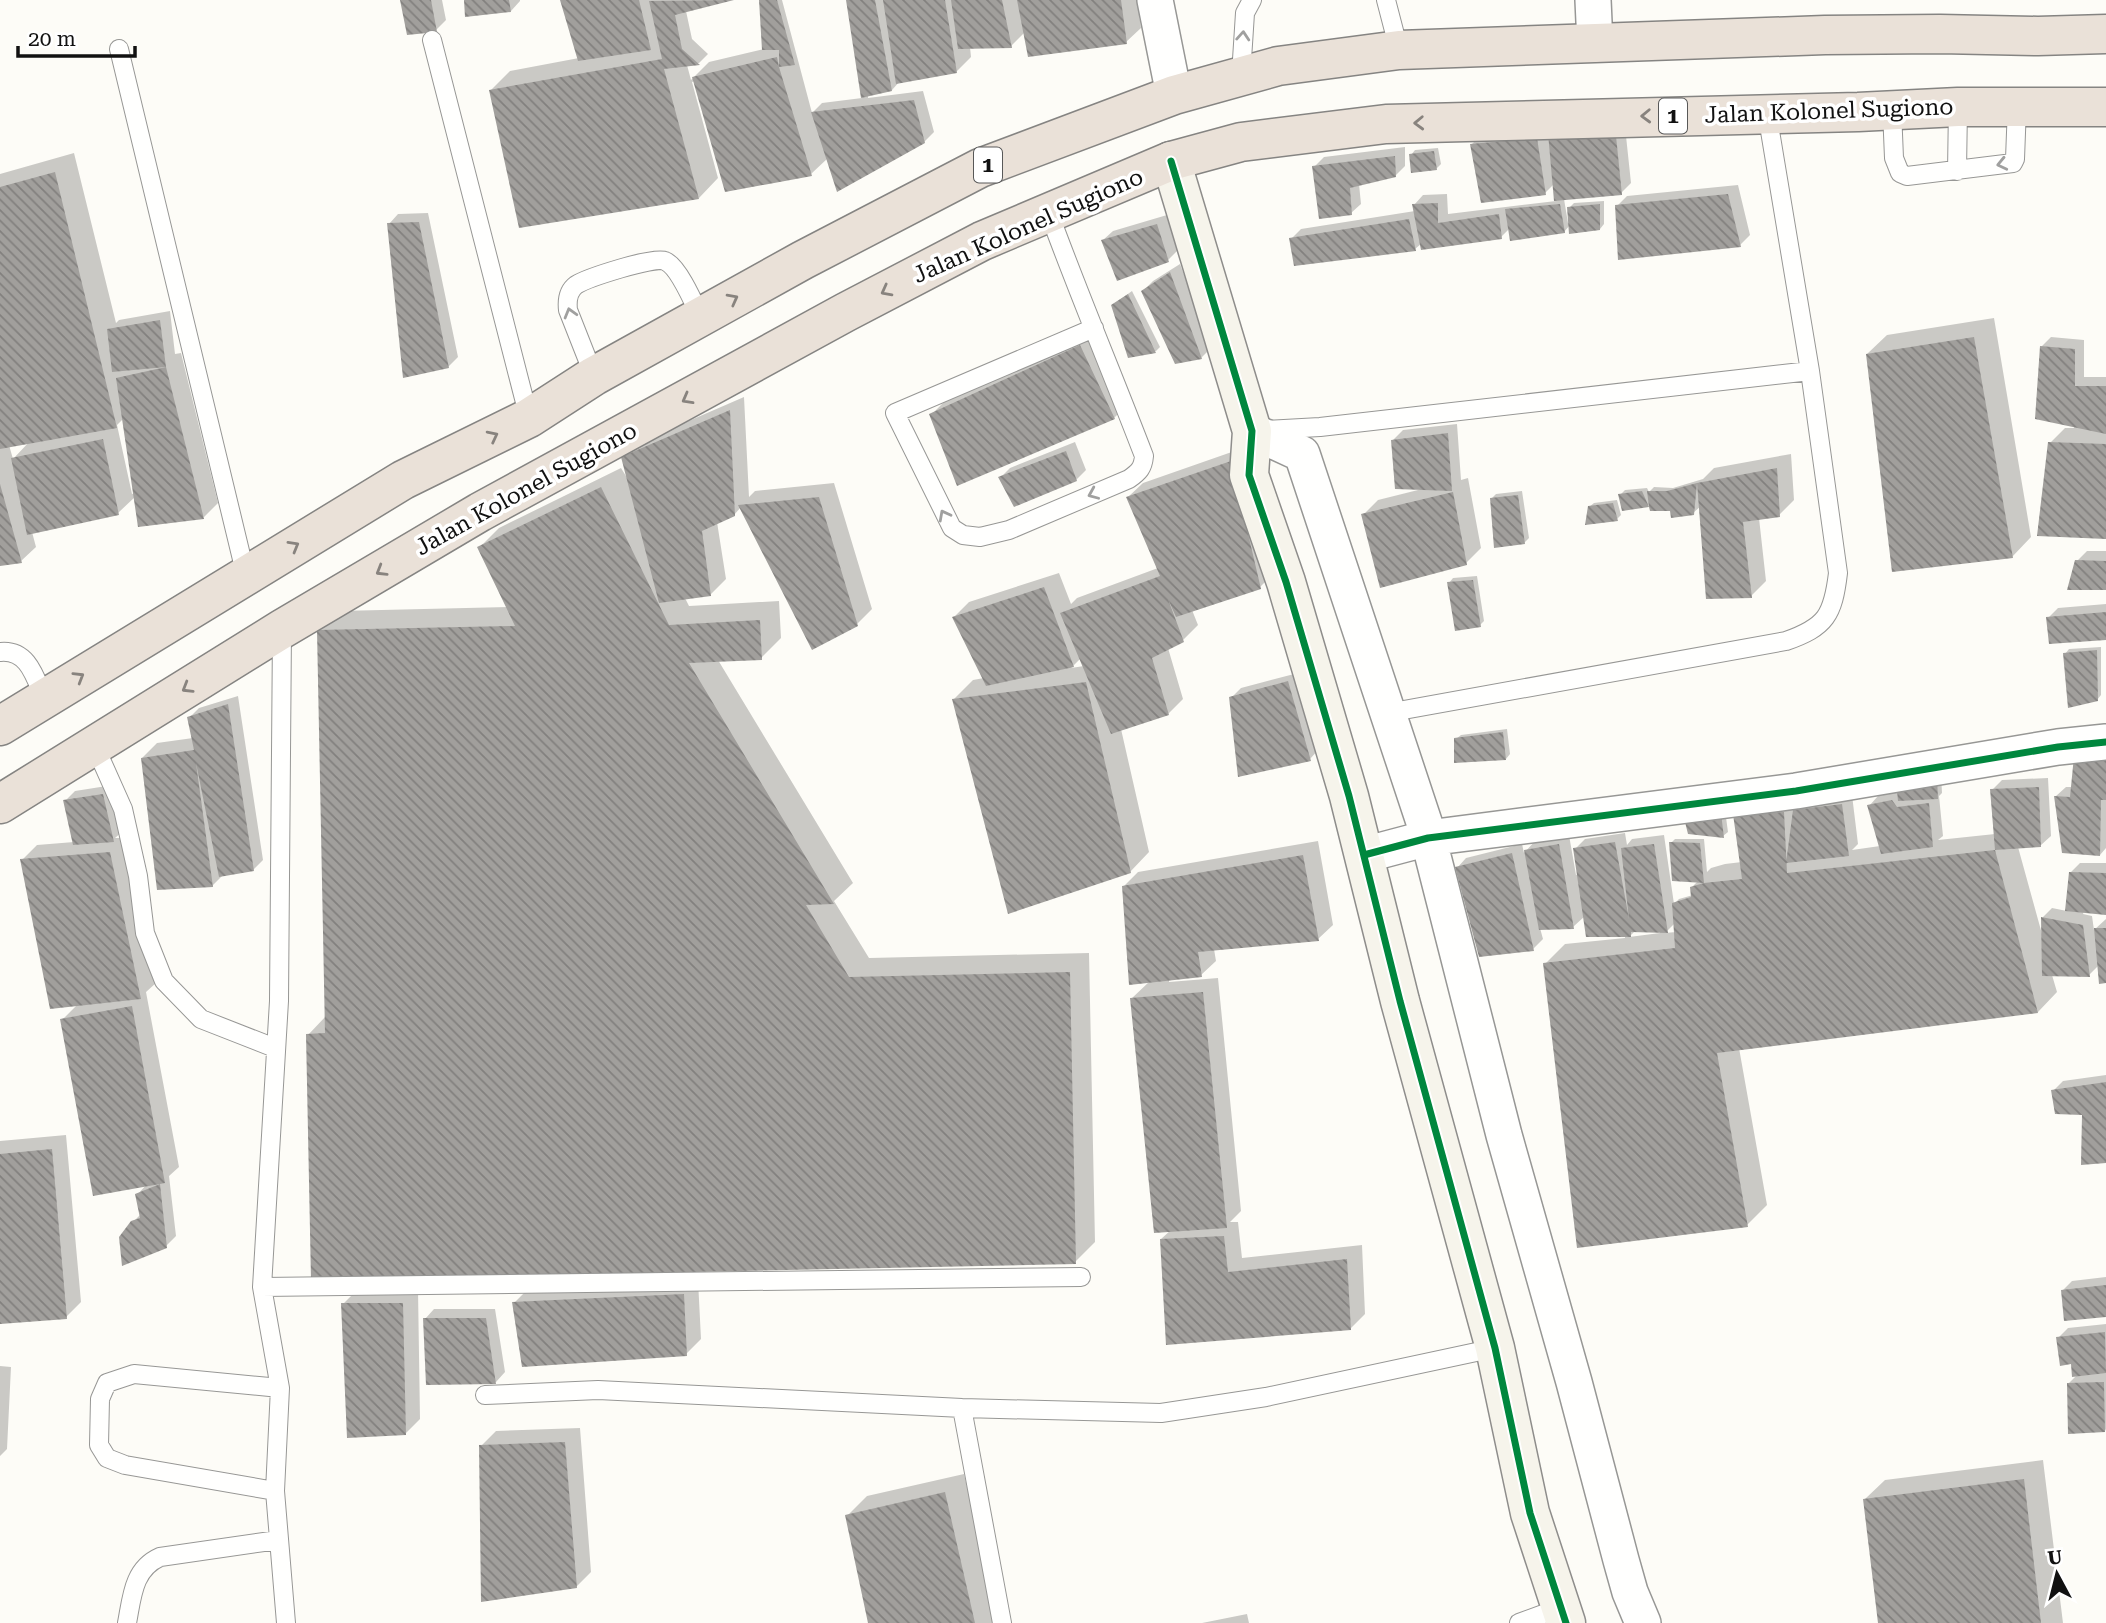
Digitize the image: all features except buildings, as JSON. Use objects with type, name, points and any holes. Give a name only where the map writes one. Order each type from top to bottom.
[{"type":"highway","name":"1","points":[[0,726],[403,480],[528,418],[594,376],[700,316],[981,168],[1174,95],[1278,65],[1399,50],[1825,35],[2106,34]]},
{"type":"highway","name":"Jalan Kolonel Sugiono","points":[[0,804],[282,629],[480,512],[845,312],[982,241],[1171,161],[1241,142],[1386,124],[1958,107],[2106,107]]},
{"type":"street","points":[[1155,0],[1174,95]]},
{"type":"street","points":[[1593,0],[1595,44]]},
{"type":"street","points":[[1171,161],[1252,431],[1249,475],[1286,582],[1349,796],[1400,1001],[1495,1348],[1530,1513],[1563,1616]]},
{"type":"street","points":[[1252,431],[1302,454],[1387,713],[1428,838],[1504,1135],[1630,1592],[1643,1623]]},
{"type":"street","points":[[1364,855],[1428,838],[1796,792],[2019,753],[2106,742]]},
{"type":"lane","points":[[1241,75],[1245,13],[1252,0]]},
{"type":"lane","points":[[1386,0],[1399,50]]},
{"type":"lane","points":[[432,40],[528,418]]},
{"type":"lane","points":[[119,49],[246,576]]},
{"type":"lane","points":[[1892,110],[1894,158],[1900,173],[1907,176],[2013,163],[2017,106]]},
{"type":"lane","points":[[1957,171],[1958,107]]},
{"type":"lane","points":[[1387,713],[1786,641],[1810,633],[1835,603],[1838,573],[1810,371],[1767,113]]},
{"type":"lane","points":[[1049,213],[1094,328],[1144,456],[1143,465],[1139,472],[1129,479],[1009,530],[980,537],[962,535],[952,528],[946,519],[895,413],[1094,328]]},
{"type":"lane","points":[[594,376],[568,310],[567,300],[576,285],[647,260],[666,261],[691,296],[700,316]]},
{"type":"lane","points":[[1252,431],[1320,427],[1810,371]]},
{"type":"lane","points":[[282,629],[278,1001],[262,1287],[280,1388],[275,1491],[286,1623]]},
{"type":"lane","points":[[0,652],[14,652],[24,658],[44,698]]},
{"type":"lane","points":[[94,744],[123,809],[138,876],[145,933],[164,981],[201,1019],[275,1048]]},
{"type":"lane","points":[[262,1287],[1081,1277]]},
{"type":"lane","points":[[485,1395],[598,1390],[962,1408],[1161,1413],[1266,1397],[1495,1348]]},
{"type":"lane","points":[[275,1491],[125,1465],[107,1458],[99,1445],[100,1399],[107,1383],[134,1374],[280,1388]]},
{"type":"lane","points":[[962,1408],[1002,1623]]},
{"type":"lane","points":[[127,1623],[138,1576],[152,1561],[160,1557],[278,1540]]},
{"type":"lane","points":[[1519,1623],[1563,1616]]},
{"type":"cycle path","points":[[1171,161],[1252,431],[1249,475],[1286,582],[1349,796],[1400,1001],[1495,1348],[1530,1513],[1566,1623]]},
{"type":"cycle path","points":[[1364,855],[1428,838],[1796,791],[2058,747],[2106,742]]}]
